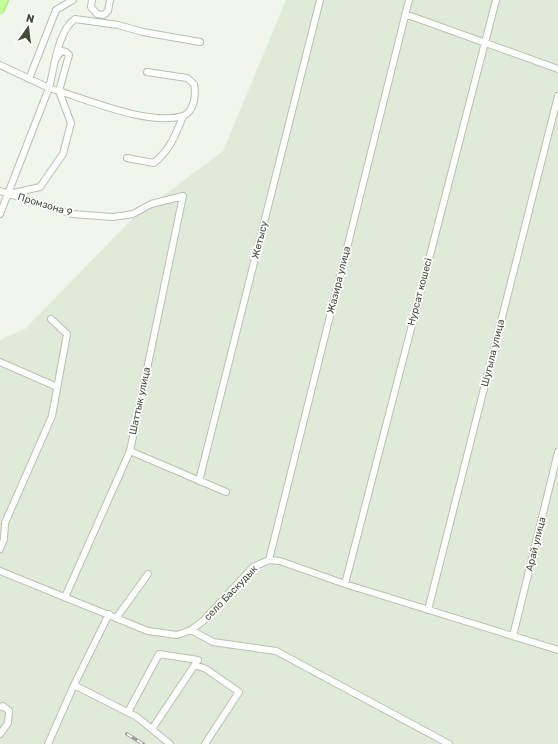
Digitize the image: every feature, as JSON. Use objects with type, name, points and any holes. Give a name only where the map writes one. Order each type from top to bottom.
[{"type":"main road","points":[[0,9],[4,0]]},
{"type":"street","points":[[29,79],[56,10],[73,0]]},
{"type":"street","points":[[92,0],[91,7],[97,14],[104,15],[108,11],[110,0]]},
{"type":"street","name":"Жетысу","points":[[199,481],[320,0]]},
{"type":"street","name":"Жазира улица","points":[[269,560],[409,0]]},
{"type":"street","name":"Нурсат кошесi","points":[[344,584],[496,0]]},
{"type":"street","points":[[405,14],[558,69]]},
{"type":"street","points":[[0,214],[49,88],[64,35],[70,22],[75,19],[118,25],[143,32],[200,42]]},
{"type":"street","points":[[9,194],[40,187],[63,154],[71,123],[59,91],[69,56],[66,52],[61,51],[57,57]]},
{"type":"street","points":[[0,65],[49,88],[135,115],[162,118],[183,116]]},
{"type":"street","points":[[127,158],[154,163],[164,155],[172,143],[183,116],[193,105],[196,93],[194,84],[187,78],[147,72]]},
{"type":"street","name":"Шугыла улица","points":[[428,610],[558,96]]},
{"type":"street","name":"Промзона 9","points":[[0,191],[72,214],[113,217],[133,214],[151,204],[183,196]]},
{"type":"street","name":"Шаттык улица","points":[[65,597],[130,452],[183,196]]},
{"type":"street","points":[[0,549],[4,539],[5,523],[52,416],[68,334],[51,319]]},
{"type":"street","points":[[0,362],[57,387]]},
{"type":"street","points":[[130,452],[226,492]]},
{"type":"street","name":"Арай улица","points":[[513,636],[558,452]]},
{"type":"street","name":"село Баскудык","points":[[0,571],[116,618],[161,634],[177,635],[191,630],[203,621],[253,567],[269,560],[280,561],[344,584],[558,650]]},
{"type":"street","points":[[116,618],[148,574]]},
{"type":"street","points":[[48,744],[74,685],[109,614]]},
{"type":"street","points":[[191,630],[213,642],[276,652],[449,744]]},
{"type":"street","points":[[128,712],[159,654],[198,660],[152,729]]},
{"type":"street","points":[[195,665],[206,669],[239,692],[205,744]]},
{"type":"street","points":[[74,685],[137,717],[170,744]]},
{"type":"street","points":[[0,707],[3,706],[9,711],[8,723],[0,734]]},
{"type":"shaded area","points":[[286,0],[558,0],[558,744],[0,744],[0,340],[25,329],[132,219],[223,151]]},
{"type":"railway","points":[[127,734],[143,744]]}]
